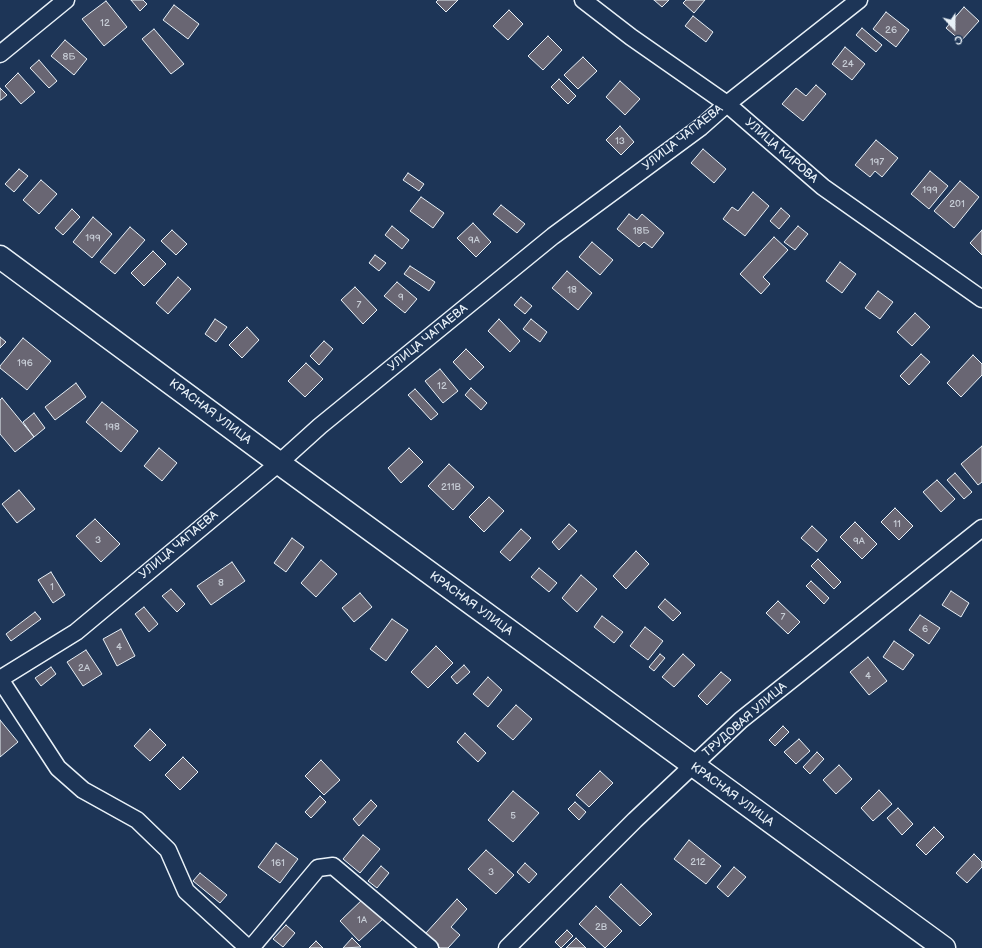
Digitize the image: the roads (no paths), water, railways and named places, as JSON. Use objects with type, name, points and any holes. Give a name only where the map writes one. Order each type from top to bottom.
[{"type":"main road","name":"КРАСНАЯ УЛИЦА","points":[[0,257],[279,464],[944,948]]},
{"type":"street","points":[[0,54],[66,0]]},
{"type":"street","name":"УЛИЦА КИРОВА","points":[[583,0],[631,37],[727,104],[823,187],[982,298]]},
{"type":"street","name":"УЛИЦА ЧАПАЕВА","points":[[0,679],[76,632],[279,464],[320,426],[547,241],[701,127],[727,104],[859,0]]},
{"type":"street","name":"ТРУДОВАЯ УЛИЦА","points":[[507,948],[635,820],[741,720],[982,528]]},
{"type":"street","points":[[0,679],[58,768],[83,790],[137,820],[168,850],[186,891],[248,948]]},
{"type":"street","points":[[251,948],[318,868],[333,866],[430,948]]}]
